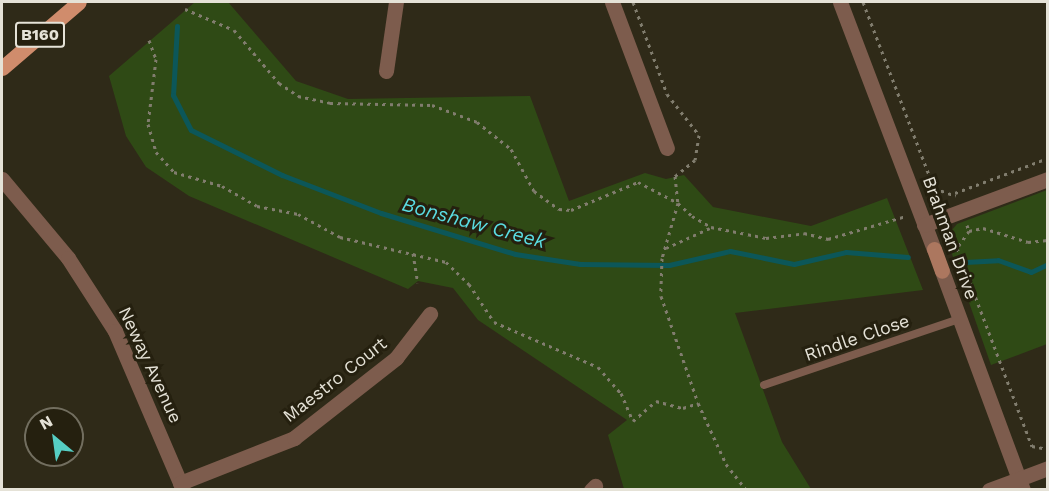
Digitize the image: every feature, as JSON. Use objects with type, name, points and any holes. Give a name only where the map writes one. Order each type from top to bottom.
[{"type":"main road","name":"B160","points":[[2,68],[79,2]]},
{"type":"street","points":[[386,71],[396,2]]},
{"type":"street","points":[[612,2],[667,147]]},
{"type":"street","name":"Brahman Drive","points":[[840,2],[1021,484]]},
{"type":"street","points":[[922,218],[961,210],[1047,178]]},
{"type":"street","name":"Neway Avenue","points":[[2,179],[68,258],[110,322],[181,486]]},
{"type":"street","name":"Maestro Court","points":[[181,486],[294,438],[396,358],[430,314]]},
{"type":"street","points":[[989,489],[1021,484],[1047,468]]},
{"type":"lane","name":"Rindle Close","points":[[764,385],[959,319]]},
{"type":"path","points":[[633,2],[668,94],[699,135],[695,160],[675,176],[678,203],[662,258],[661,296],[698,403],[726,464],[746,489]]},
{"type":"path","points":[[863,2],[934,188],[955,193],[1047,158]]},
{"type":"path","points":[[185,9],[234,30],[279,83],[298,96],[330,103],[432,105],[477,122],[511,149],[534,191],[560,210],[572,210],[638,182],[678,203],[711,227],[766,238],[804,233],[828,239],[922,218]]},
{"type":"path","points":[[149,40],[156,59],[148,124],[156,152],[170,169],[188,180],[222,186],[257,206],[298,214],[340,237],[413,254],[452,266],[494,322],[591,362],[616,387],[633,421],[656,400],[683,408],[698,403]]},
{"type":"path","points":[[955,193],[969,231]]},
{"type":"path","points":[[666,248],[711,227]]},
{"type":"path","points":[[1047,240],[1028,242],[983,228],[969,231],[957,248],[1032,446],[1047,449]]},
{"type":"path","points":[[413,254],[418,283]]},
{"type":"green space","points":[[195,2],[228,2],[296,81],[348,99],[530,96],[569,201],[645,173],[666,179],[684,175],[713,207],[811,226],[887,198],[923,290],[735,313],[782,442],[811,489],[624,489],[608,435],[627,420],[478,320],[453,288],[418,281],[408,289],[189,196],[146,167],[126,136],[109,76]]},
{"type":"green space","points":[[1047,190],[1047,344],[991,365],[946,237],[957,224]]},
{"type":"waterway","name":"Bonshaw Creek","points":[[177,26],[173,95],[191,130],[282,175],[381,213],[515,254],[580,264],[669,265],[730,251],[794,264],[846,252],[908,257]]},
{"type":"waterway","name":"Bonshaw Creek","points":[[965,262],[998,260],[1031,272],[1048,264]]}]
